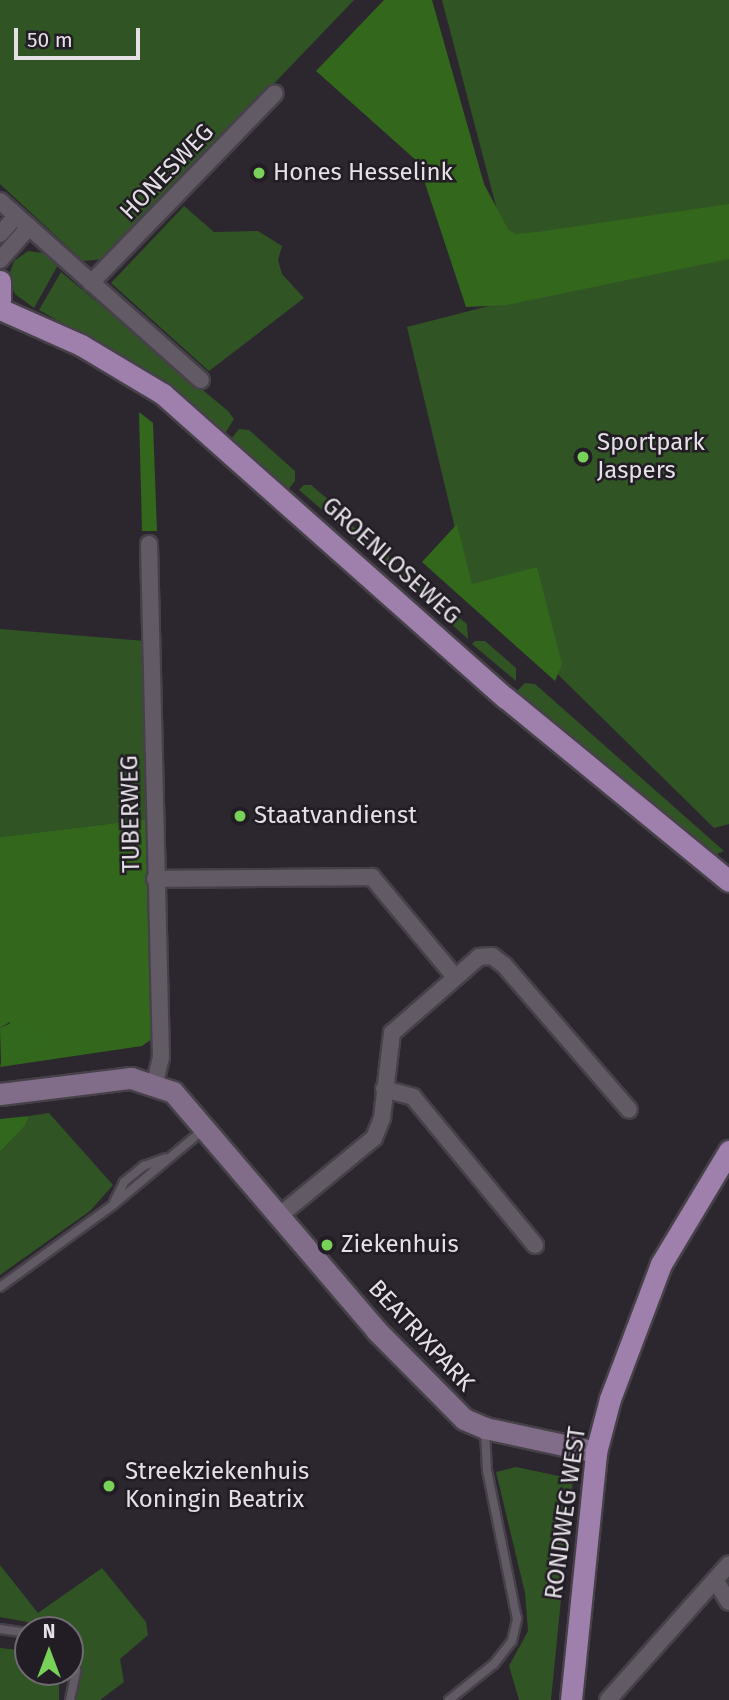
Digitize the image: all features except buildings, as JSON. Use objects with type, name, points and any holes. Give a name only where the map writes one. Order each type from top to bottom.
[{"type":"main road","points":[[0,281],[0,300]]},
{"type":"main road","name":"GROENLOSEWEG","points":[[0,309],[81,345],[163,394],[506,698],[726,874]]},
{"type":"main road","name":"RONDWEG WEST","points":[[571,1700],[596,1452],[627,1343],[661,1264],[727,1159]]},
{"type":"street","name":"HONESWEG","points":[[91,283],[275,93]]},
{"type":"street","points":[[0,201],[201,380]]},
{"type":"street","points":[[0,234],[16,216]]},
{"type":"street","points":[[0,260],[29,227]]},
{"type":"street","name":"TUBERWEG","points":[[149,544],[161,1056],[155,1082]]},
{"type":"street","points":[[155,878],[372,877],[455,976]]},
{"type":"street","points":[[279,1216],[374,1138],[380,1128],[392,1033],[479,957],[492,956],[504,965],[629,1110]]},
{"type":"street","points":[[0,1094],[131,1077],[155,1082]]},
{"type":"street","name":"BEATRIXPARK","points":[[155,1082],[173,1092],[426,1384],[464,1419],[485,1427],[596,1452]]},
{"type":"street","points":[[384,1089],[413,1097],[535,1245]]},
{"type":"street","points":[[608,1700],[717,1583],[729,1564]]},
{"type":"street","points":[[717,1583],[729,1602]]},
{"type":"lane","points":[[0,1287],[113,1205],[132,1175],[172,1156],[205,1128]]},
{"type":"lane","points":[[449,1700],[494,1664],[512,1641],[517,1619],[486,1470],[485,1427]]},
{"type":"shaded area","points":[[0,0],[354,0],[106,259],[83,261],[0,184]]},
{"type":"shaded area","points":[[384,0],[432,0],[484,184],[508,229],[515,234],[537,232],[729,204],[729,259],[507,305],[466,307],[418,162],[316,71]]},
{"type":"shaded area","name":"Sportpark Jaspers","points":[[442,0],[729,0],[729,824],[714,828],[469,587],[407,327],[520,298]]},
{"type":"shaded area","points":[[184,206],[214,232],[258,231],[282,246],[278,260],[282,274],[304,298],[209,371],[111,283]]},
{"type":"shaded area","points":[[28,251],[43,253],[58,265],[34,308],[15,294],[8,278],[14,261]]},
{"type":"shaded area","points":[[61,272],[228,411],[234,419],[224,435],[133,362],[39,310]]},
{"type":"shaded area","points":[[139,412],[153,423],[157,531],[142,531]]},
{"type":"shaded area","points":[[239,429],[249,430],[295,471],[295,481],[288,490],[231,439]]},
{"type":"shaded area","points":[[304,485],[311,485],[343,512],[346,520],[341,526],[299,490]]},
{"type":"shaded area","points":[[457,524],[472,584],[537,567],[562,664],[555,681],[422,562]]},
{"type":"shaded area","points":[[351,525],[389,554],[389,568],[345,531]]},
{"type":"shaded area","points":[[398,570],[406,571],[428,589],[427,602],[394,573]]},
{"type":"shaded area","points":[[442,604],[467,624],[468,639],[432,607]]},
{"type":"shaded area","points":[[0,629],[145,641],[149,819],[0,837]]},
{"type":"shaded area","points":[[475,641],[485,641],[516,668],[516,681],[472,644]]},
{"type":"shaded area","points":[[525,683],[535,684],[724,851],[712,856],[515,693]]},
{"type":"shaded area","points":[[149,819],[156,1036],[142,1046],[0,1067],[10,1022],[0,1028],[0,837]]},
{"type":"shaded area","points":[[20,1019],[39,1026],[44,1042],[23,1061],[1,1062],[0,1028]]},
{"type":"shaded area","points":[[49,1113],[113,1185],[90,1211],[0,1275],[0,1152],[25,1126],[29,1116]]},
{"type":"shaded area","points":[[29,1116],[25,1126],[0,1152],[0,1119]]},
{"type":"shaded area","points":[[516,1467],[573,1479],[551,1700],[519,1700],[509,1666],[528,1631],[525,1593],[496,1472]]},
{"type":"shaded area","points":[[0,1565],[38,1613],[102,1568],[146,1622],[148,1635],[120,1659],[124,1682],[100,1700],[75,1700],[76,1686],[84,1686],[84,1616],[14,1616],[14,1620],[0,1617]]},
{"type":"shaded area","points":[[0,1648],[14,1650],[14,1686],[59,1686],[59,1700],[0,1700]]},
{"type":"place","name":"Hones Hesselink","points":[[259,173]]},
{"type":"place","name":"Sportpark Jaspers","points":[[583,457]]},
{"type":"place","name":"Staatvandienst","points":[[240,816]]},
{"type":"place","name":"Ziekenhuis","points":[[327,1245]]},
{"type":"place","name":"Streekziekenhuis Koningin Beatrix","points":[[109,1486]]}]
